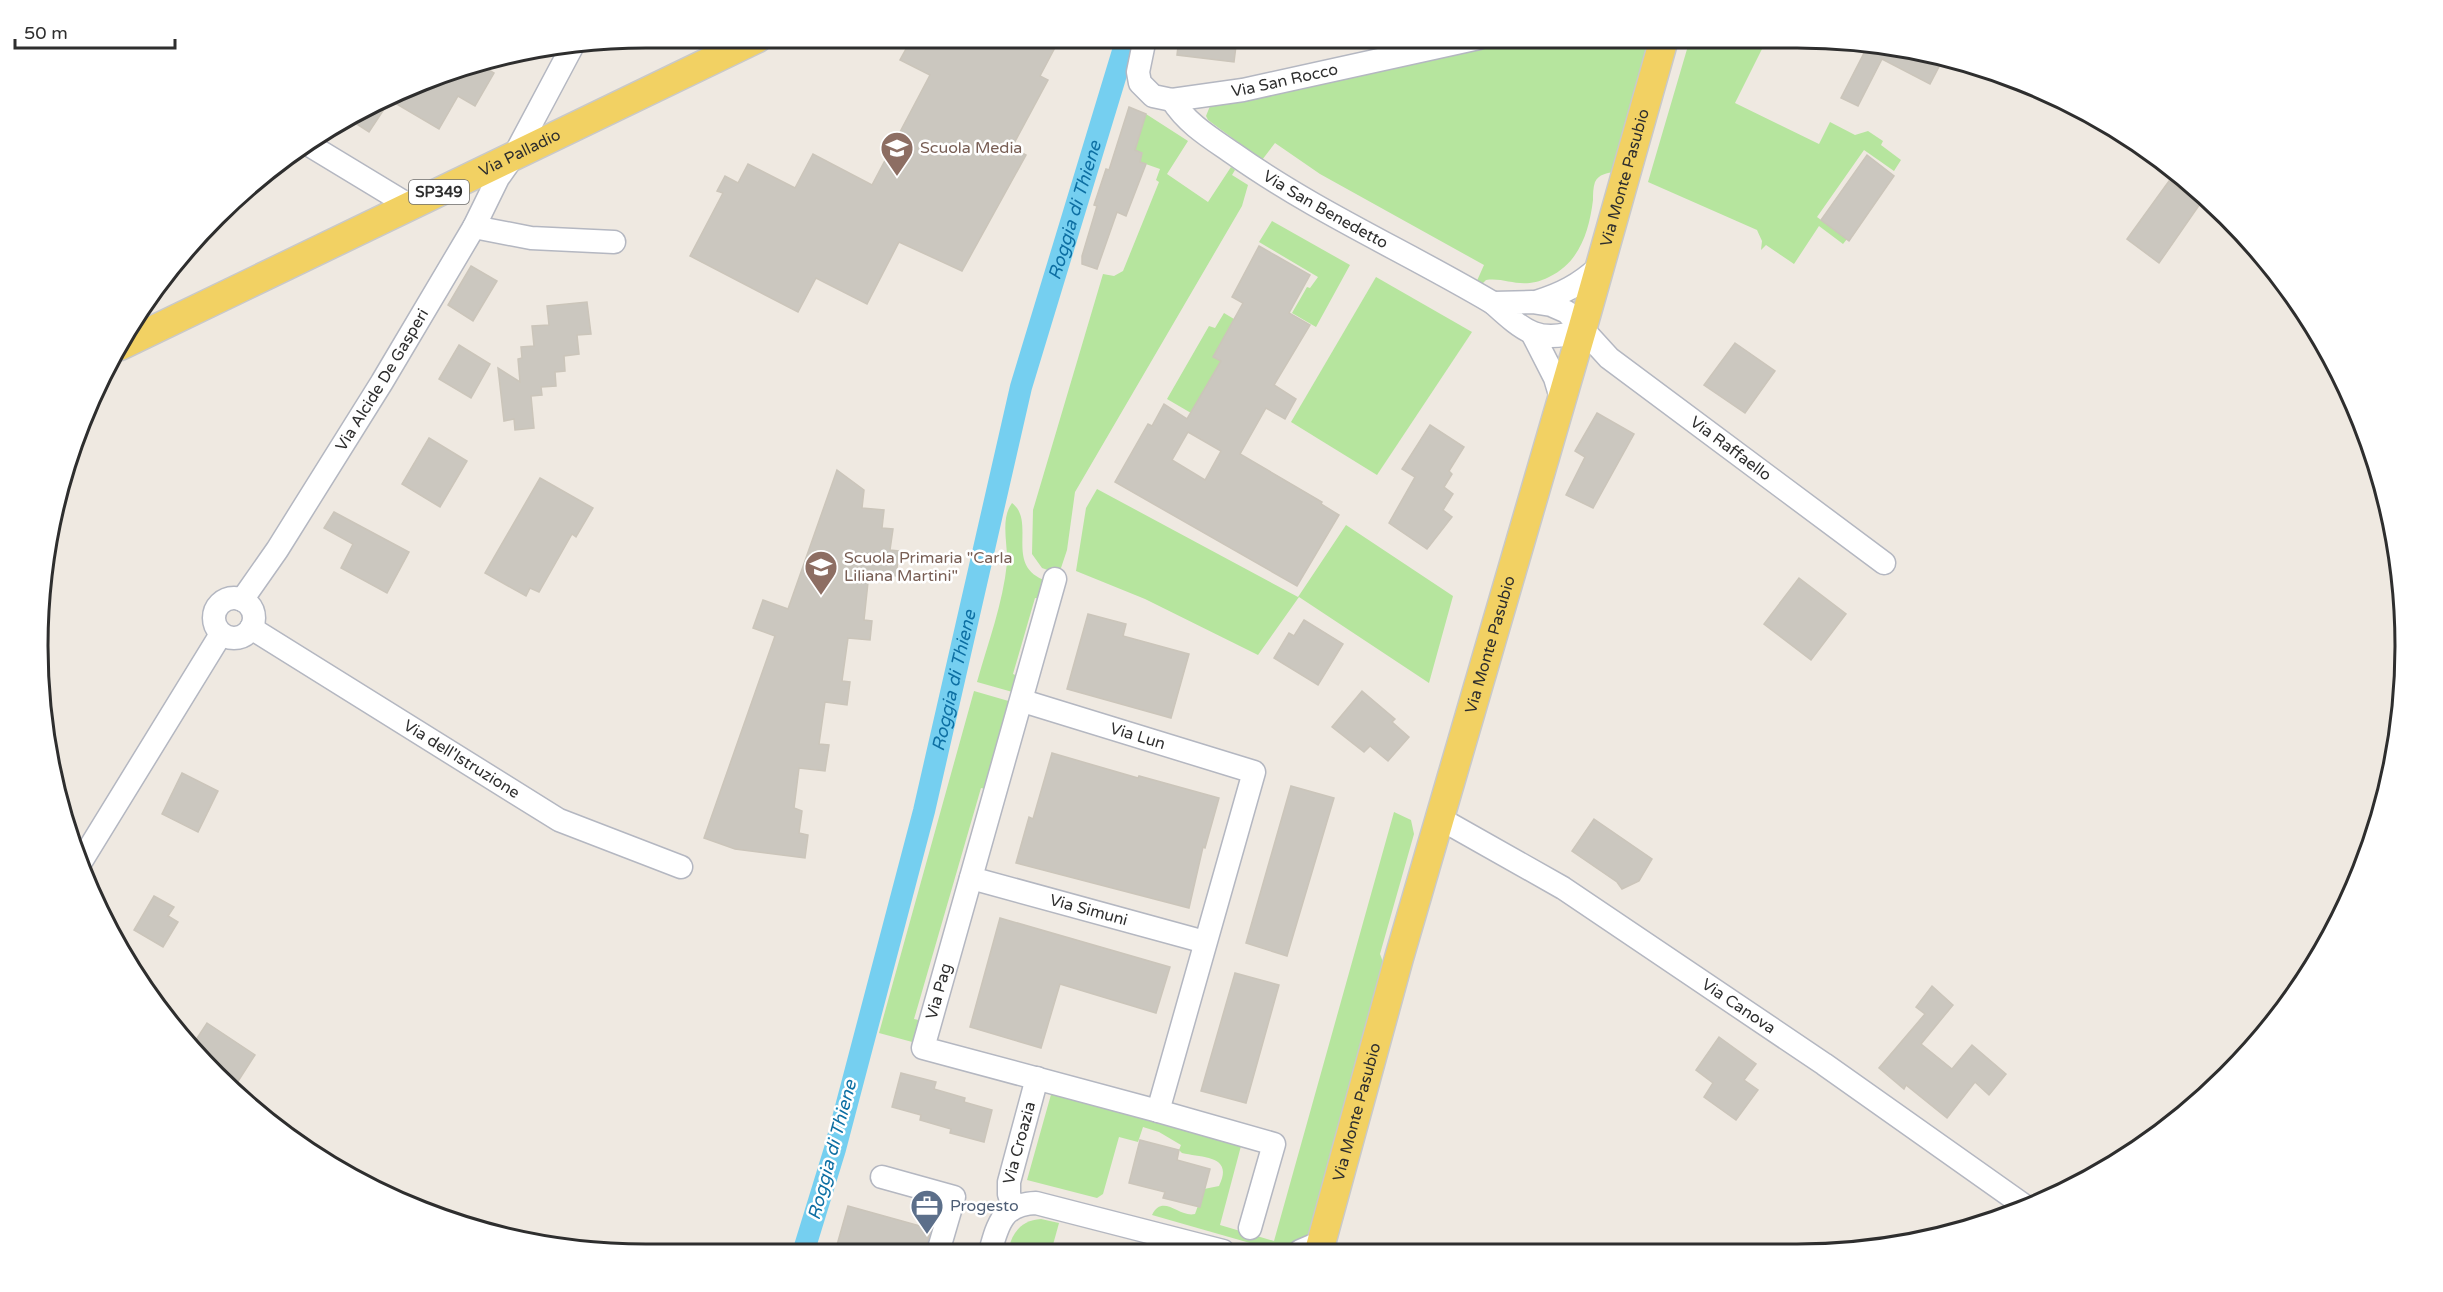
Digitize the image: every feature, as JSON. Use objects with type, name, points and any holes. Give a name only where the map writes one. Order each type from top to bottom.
[{"type":"main road","name":"Via Palladio","points":[[132,340],[737,48]]},
{"type":"main road","name":"Via Monte Pasubio","points":[[1314,1244],[1582,330],[1661,48]]},
{"type":"street","points":[[1143,48],[1138,72],[1140,83],[1153,96],[1172,100]]},
{"type":"street","name":"Via San Rocco","points":[[1172,100],[1243,90],[1434,48]]},
{"type":"street","name":"Via Alcide De Gasperi","points":[[242,600],[277,550],[365,411],[474,226],[498,178],[515,154],[569,53]]},
{"type":"street","name":"Via San Benedetto","points":[[1172,100],[1192,124],[1266,177],[1365,235],[1493,303],[1519,327],[1533,335]]},
{"type":"street","points":[[315,148],[410,206]]},
{"type":"street","points":[[474,226],[531,237],[614,242]]},
{"type":"street","points":[[1535,303],[1579,285],[1599,267]]},
{"type":"street","name":"Via San Benedetto","points":[[1493,303],[1551,305],[1567,312],[1582,330]]},
{"type":"street","points":[[1562,398],[1555,378],[1533,335],[1565,336],[1582,330]]},
{"type":"street","name":"Via Raffaello","points":[[1582,330],[1609,358],[1884,563]]},
{"type":"street","name":"Via Pag","points":[[1055,579],[1023,701],[923,1048],[1274,1144],[1250,1228]]},
{"type":"street","points":[[229,599],[242,600],[253,612],[251,628],[238,638],[229,638],[221,634],[214,620],[217,608],[229,599]]},
{"type":"street","name":"Via dell'Istruzione","points":[[251,628],[559,820],[681,867]]},
{"type":"street","points":[[86,854],[221,634]]},
{"type":"street","name":"Via Lun","points":[[1023,701],[1254,772],[1205,942]]},
{"type":"street","name":"Via Canova","points":[[1439,818],[1563,888],[1815,1058],[2018,1201]]},
{"type":"street","name":"Via Simuni","points":[[971,878],[1205,942]]},
{"type":"street","points":[[1158,1111],[1205,942]]},
{"type":"street","name":"Via Croazia","points":[[1013,1207],[1009,1194],[1009,1182],[1037,1078]]},
{"type":"street","points":[[882,1177],[954,1197],[941,1244]]},
{"type":"street","points":[[992,1244],[1000,1220],[1013,1207],[1036,1203],[1196,1244]]},
{"type":"green space","points":[[1473,48],[1649,48],[1615,172],[1606,173],[1595,182],[1589,224],[1581,245],[1568,264],[1559,271],[1530,283],[1486,280],[1480,286],[1476,283],[1484,265],[1320,174],[1275,143],[1262,160],[1208,120],[1206,116],[1210,106]]},
{"type":"green space","points":[[1687,48],[1762,48],[1735,103],[1819,144],[1830,122],[1855,135],[1868,131],[1883,141],[1881,145],[1901,160],[1894,171],[1864,150],[1817,217],[1847,239],[1843,244],[1819,226],[1794,264],[1766,245],[1761,250],[1762,241],[1757,230],[1648,182]]},
{"type":"green space","points":[[1146,114],[1188,141],[1167,174],[1208,202],[1231,167],[1235,170],[1232,175],[1248,185],[1242,206],[1075,492],[1067,550],[1059,574],[1042,568],[1032,554],[1033,510],[1103,274],[1114,276],[1123,271],[1159,182],[1156,180],[1160,169],[1140,162],[1142,153],[1135,150]]},
{"type":"green space","points":[[1272,221],[1350,265],[1316,327],[1292,313],[1307,287],[1310,288],[1318,277],[1259,242]]},
{"type":"green space","points":[[1376,277],[1472,332],[1377,475],[1291,422]]},
{"type":"green space","points":[[1224,313],[1234,319],[1213,357],[1221,361],[1191,413],[1167,399],[1209,326],[1215,328]]},
{"type":"green space","points":[[1097,489],[1298,597],[1346,525],[1453,596],[1429,683],[1299,597],[1258,655],[1145,599],[1076,571],[1086,508]]},
{"type":"green space","points":[[1012,503],[1019,511],[1022,521],[1023,555],[1026,566],[1034,574],[1047,581],[1043,599],[1035,598],[1013,674],[1021,677],[1016,693],[977,682],[1002,593],[1007,563],[1005,524],[1008,509]]},
{"type":"green space","points":[[974,691],[1012,702],[989,790],[981,788],[914,1019],[923,1021],[916,1043],[879,1033]]},
{"type":"green space","points":[[1394,812],[1411,820],[1414,834],[1380,954],[1383,962],[1312,1232],[1297,1244],[1254,1244],[1152,1215],[1161,1206],[1195,1214],[1204,1189],[1219,1186],[1223,1176],[1219,1163],[1207,1157],[1182,1153],[1179,1150],[1181,1145],[1159,1132],[1143,1127],[1138,1142],[1119,1137],[1103,1194],[1097,1198],[1027,1180],[1052,1091],[1241,1146],[1220,1225],[1274,1241]]},
{"type":"green space","points":[[1035,1220],[1059,1223],[1053,1244],[1010,1244],[1020,1227]]},
{"type":"building","points":[[907,48],[1055,48],[1040,76],[1048,80],[1012,147],[1026,155],[962,271],[899,242],[867,304],[816,278],[798,312],[690,256],[723,193],[717,191],[725,176],[738,183],[748,164],[795,188],[813,154],[872,185],[930,75],[900,60]]},
{"type":"building","points":[[1178,48],[1236,48],[1234,62],[1177,55]]},
{"type":"building","points":[[1865,52],[1940,65],[1930,84],[1882,59],[1858,106],[1841,98]]},
{"type":"building","points":[[487,69],[494,73],[475,106],[458,96],[439,129],[396,104]]},
{"type":"building","points":[[1129,107],[1146,114],[1135,150],[1142,153],[1140,162],[1146,164],[1126,216],[1117,212],[1097,269],[1082,264],[1082,256],[1097,206],[1094,205],[1106,169],[1109,170]]},
{"type":"building","points":[[384,109],[369,132],[356,123]]},
{"type":"building","points":[[1867,155],[1894,176],[1849,241],[1821,220]]},
{"type":"building","points":[[2169,181],[2200,204],[2159,263],[2127,239]]},
{"type":"building","points":[[1259,246],[1310,275],[1289,313],[1310,325],[1274,385],[1296,399],[1285,419],[1266,408],[1240,454],[1322,502],[1321,504],[1339,515],[1297,586],[1115,482],[1148,424],[1152,426],[1164,404],[1187,419],[1221,361],[1213,357],[1243,303],[1232,297]],"holes":[[[1188,432],[1221,451],[1205,480],[1172,460]]]},
{"type":"building","points":[[471,266],[497,281],[473,321],[448,305]]},
{"type":"building","points":[[587,302],[591,334],[577,335],[579,354],[564,356],[565,371],[555,372],[556,386],[541,387],[542,395],[531,396],[534,428],[515,430],[514,419],[504,421],[498,368],[520,382],[518,359],[522,358],[521,347],[534,346],[532,326],[549,325],[547,306]]},
{"type":"building","points":[[1735,343],[1775,371],[1745,413],[1704,385]]},
{"type":"building","points":[[459,345],[490,364],[471,398],[439,379]]},
{"type":"building","points":[[1597,413],[1634,434],[1593,508],[1566,495],[1585,457],[1575,451]]},
{"type":"building","points":[[1430,425],[1464,447],[1449,471],[1452,474],[1444,487],[1453,494],[1443,510],[1452,517],[1427,549],[1389,523],[1415,477],[1402,469]]},
{"type":"building","points":[[429,438],[467,461],[440,507],[402,484]]},
{"type":"building","points":[[837,470],[864,490],[862,508],[884,510],[882,528],[893,529],[890,550],[899,551],[896,576],[869,573],[864,620],[872,621],[870,640],[848,638],[842,681],[850,682],[847,705],[825,702],[819,744],[829,745],[825,771],[799,768],[794,808],[802,811],[799,833],[808,835],[805,858],[735,849],[704,838],[775,636],[753,628],[763,600],[788,609]]},
{"type":"building","points":[[540,478],[593,508],[576,537],[572,534],[539,592],[530,588],[526,596],[485,573]]},
{"type":"building","points":[[334,512],[409,552],[387,593],[341,568],[353,544],[324,528]]},
{"type":"building","points":[[1799,578],[1846,614],[1811,660],[1764,624]]},
{"type":"building","points":[[1088,614],[1126,624],[1123,636],[1189,654],[1171,718],[1067,689]]},
{"type":"building","points":[[1304,620],[1343,644],[1318,685],[1274,658],[1289,633],[1294,636]]},
{"type":"building","points":[[1362,691],[1395,719],[1392,722],[1409,737],[1388,761],[1370,746],[1364,752],[1332,727]]},
{"type":"building","points":[[1052,753],[1219,798],[1205,848],[1203,847],[1189,908],[1016,863],[1029,817],[1033,819]]},
{"type":"building","points":[[182,773],[218,791],[198,832],[162,814]]},
{"type":"building","points":[[1291,786],[1334,798],[1287,956],[1246,943]]},
{"type":"building","points":[[1594,819],[1652,859],[1639,881],[1622,889],[1617,882],[1572,851]]},
{"type":"building","points":[[154,896],[174,907],[168,916],[178,922],[163,947],[134,930]]},
{"type":"building","points":[[1000,918],[1170,967],[1156,1013],[1060,984],[1041,1048],[970,1027]]},
{"type":"building","points":[[1235,973],[1279,985],[1246,1103],[1201,1091]]},
{"type":"building","points":[[1932,986],[1953,1005],[1921,1044],[1952,1069],[1972,1045],[2006,1074],[1989,1095],[1975,1082],[1947,1118],[1906,1085],[1904,1089],[1879,1068],[1925,1014],[1916,1007]]},
{"type":"building","points":[[207,1023],[255,1055],[237,1082],[196,1040]]},
{"type":"building","points":[[1719,1037],[1756,1064],[1744,1080],[1758,1090],[1736,1120],[1704,1097],[1713,1083],[1696,1070]]},
{"type":"building","points":[[901,1073],[936,1082],[934,1089],[965,1098],[964,1102],[992,1110],[984,1142],[950,1133],[951,1129],[920,1120],[921,1115],[892,1107]]},
{"type":"building","points":[[1140,1140],[1179,1150],[1177,1160],[1210,1169],[1200,1207],[1163,1198],[1165,1192],[1129,1183]]},
{"type":"building","points":[[848,1206],[931,1229],[927,1244],[837,1244]]},
{"type":"waterway","name":"Roggia di Thiene","points":[[806,1244],[835,1149],[924,811],[1021,387],[1124,48]]},
{"type":"place","name":"Scuola Media","points":[[897,177]]},
{"type":"place","name":"Scuola Primaria \"Carla Liliana Martini\"","points":[[821,596]]},
{"type":"place","name":"Progesto","points":[[927,1235]]}]
